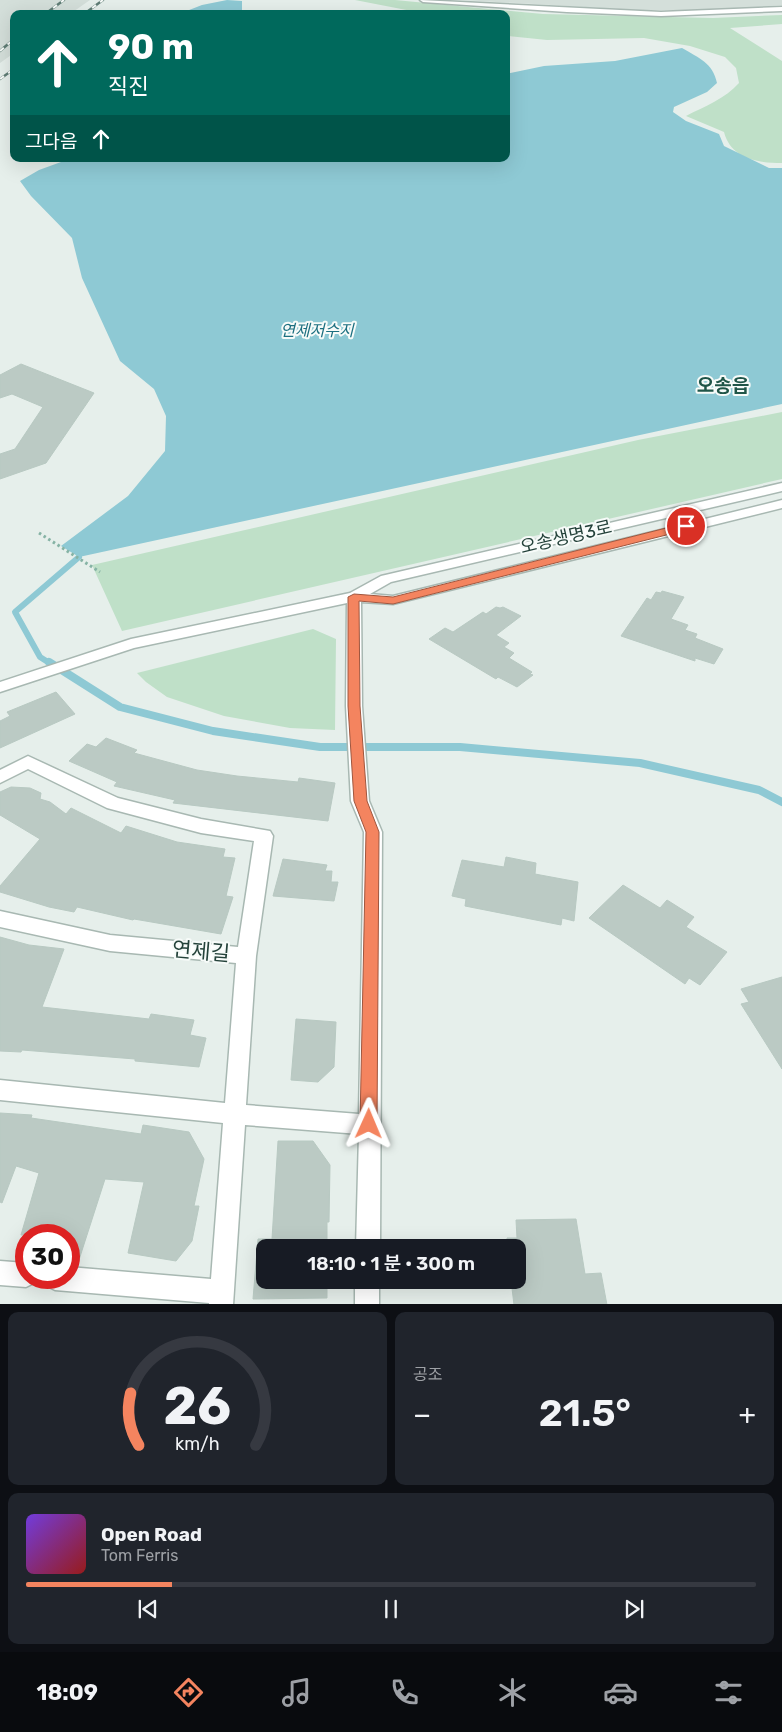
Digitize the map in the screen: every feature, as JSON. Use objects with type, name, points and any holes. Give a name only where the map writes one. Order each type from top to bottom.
[{"type":"street","points":[[423,0],[598,12],[670,14],[782,10]]},
{"type":"street","points":[[598,12],[599,19],[642,21]]},
{"type":"street","name":"오송생명3로","points":[[354,597],[386,579],[782,486]]},
{"type":"street","name":"오송생명3로","points":[[5,684],[130,644],[354,597],[393,600],[782,504]]},
{"type":"street","points":[[354,597],[354,706],[360,801],[373,832],[368,1239]]},
{"type":"street","points":[[0,777],[28,762],[114,803],[200,826],[264,836],[246,956]]},
{"type":"street","name":"연제길","points":[[0,919],[110,943],[246,956],[221,1298],[80,1281]]},
{"type":"street","points":[[0,1090],[235,1114],[369,1124]]},
{"type":"street","points":[[0,1273],[15,1274]]},
{"type":"street","points":[[367,1289],[367,1304]]},
{"type":"path","points":[[39,533],[100,572]]},
{"type":"shaded area","points":[[0,0],[90,0],[76,10],[10,10],[10,56],[0,63]]},
{"type":"shaded area","points":[[462,0],[782,0],[782,5],[718,10],[638,10]]},
{"type":"green space","points":[[355,0],[395,0],[501,10],[406,10]]},
{"type":"green space","points":[[510,11],[543,14],[713,18],[782,15],[782,24],[730,28],[782,61],[782,163],[764,162],[747,158],[733,148],[724,132],[686,116],[721,98],[739,83],[736,68],[725,57],[690,46],[644,38],[547,40],[510,36]]},
{"type":"green space","points":[[782,412],[782,479],[122,631],[92,565],[638,440]]},
{"type":"green space","points":[[313,629],[336,639],[335,730],[290,728],[224,716],[167,697],[137,673]]},
{"type":"water","points":[[227,0],[242,1],[242,10],[189,10],[202,5]]},
{"type":"water","name":"연제저수지","points":[[682,48],[699,58],[712,70],[717,83],[707,92],[674,107],[673,112],[686,121],[719,134],[724,146],[769,168],[782,168],[782,404],[79,557],[61,546],[128,496],[165,451],[166,416],[154,389],[120,361],[82,278],[72,238],[31,196],[20,181],[39,170],[61,162],[510,162],[510,73],[544,66],[615,61]]},
{"type":"building","points":[[21,364],[94,393],[46,463],[0,479],[0,454],[15,449],[43,407],[12,394],[0,398],[0,375]]},
{"type":"building","points":[[662,591],[684,597],[671,619],[688,625],[685,630],[697,634],[695,638],[723,649],[714,664],[695,658],[695,661],[621,636],[647,598],[651,600],[656,592],[661,593]]},
{"type":"building","points":[[496,607],[503,607],[521,616],[496,635],[509,643],[504,647],[514,653],[509,658],[532,672],[530,674],[533,675],[517,687],[498,677],[496,679],[429,639],[445,628],[453,632],[483,612],[486,614]]},
{"type":"building","points":[[56,692],[75,714],[0,748],[0,721],[10,716],[7,712]]},
{"type":"building","points":[[106,738],[137,750],[134,753],[197,770],[298,782],[299,778],[335,783],[328,821],[173,803],[175,800],[114,786],[117,782],[69,761],[87,744],[96,747]]},
{"type":"building","points":[[11,787],[30,788],[41,793],[40,799],[50,802],[66,814],[71,808],[121,833],[126,826],[177,842],[225,849],[223,857],[235,858],[226,896],[233,897],[221,934],[133,920],[77,907],[74,912],[49,907],[0,892],[0,886],[40,839],[0,815],[0,792]]},
{"type":"building","points":[[506,857],[536,863],[535,874],[578,882],[574,921],[562,918],[561,925],[465,906],[466,899],[452,896],[462,860],[504,867]]},
{"type":"building","points":[[283,859],[327,865],[325,871],[332,871],[331,882],[338,882],[334,901],[273,896]]},
{"type":"building","points":[[623,885],[660,908],[667,900],[694,917],[686,927],[727,952],[700,985],[689,978],[685,984],[589,918]]},
{"type":"building","points":[[0,937],[29,945],[64,949],[42,1007],[149,1019],[151,1014],[194,1020],[190,1035],[206,1038],[199,1067],[135,1061],[135,1059],[22,1050],[21,1052],[0,1051]]},
{"type":"building","points":[[782,977],[782,1069],[741,1004],[749,1002],[741,989]]},
{"type":"building","points":[[296,1019],[336,1022],[334,1067],[318,1082],[291,1080]]},
{"type":"building","points":[[0,1113],[32,1115],[31,1118],[141,1134],[143,1125],[189,1132],[204,1159],[194,1206],[199,1206],[192,1241],[176,1261],[128,1253],[144,1182],[105,1179],[80,1257],[80,1224],[24,1224],[39,1173],[16,1166],[2,1203],[0,1202]]},
{"type":"building","points":[[278,1141],[313,1141],[330,1165],[327,1239],[272,1239]]},
{"type":"building","points":[[576,1219],[585,1274],[601,1273],[607,1304],[514,1304],[512,1289],[526,1289],[526,1239],[507,1239],[517,1238],[516,1220]]},
{"type":"building","points":[[256,1263],[256,1289],[327,1289],[327,1298],[253,1299]]},
{"type":"waterway","points":[[51,664],[40,657],[15,612],[79,557]]},
{"type":"waterway","points":[[49,662],[120,707],[213,731],[320,747],[460,747],[640,763],[759,790],[782,802]]},
{"type":"railway","points":[[50,10],[64,0]]},
{"type":"railway","points":[[89,10],[103,0]]},
{"type":"railway","points":[[0,51],[10,42]]},
{"type":"railway","points":[[0,79],[10,72]]},
{"type":"district","name":"오송읍","points":[[723,385]]},
{"type":"route","points":[[369,1124],[373,832],[360,801],[354,706],[354,597],[393,600],[686,526]]}]
